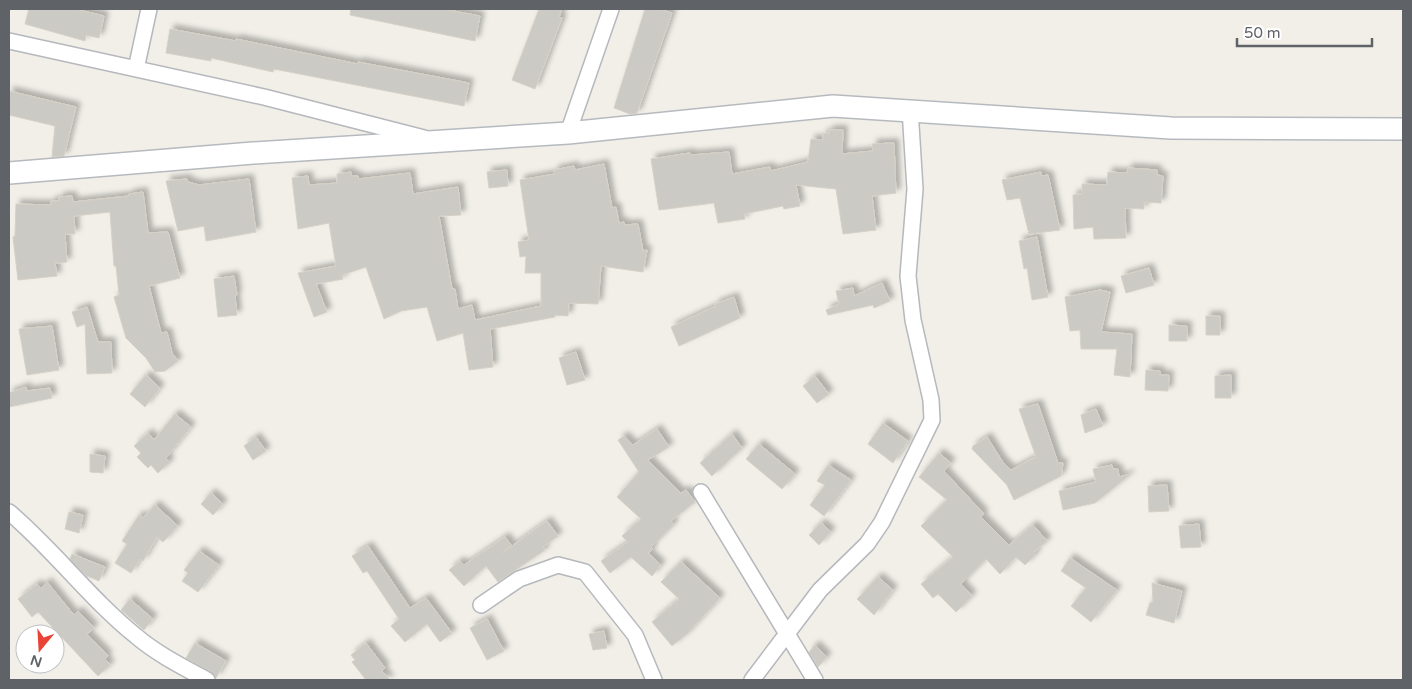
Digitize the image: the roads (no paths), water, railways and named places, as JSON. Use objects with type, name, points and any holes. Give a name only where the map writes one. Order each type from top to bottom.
[{"type":"street","points":[[136,69],[150,9]]},
{"type":"street","points":[[568,133],[611,9]]},
{"type":"street","points":[[9,41],[264,97],[437,141]]},
{"type":"street","points":[[9,173],[568,133],[833,106],[1171,128],[1403,129]]},
{"type":"street","points":[[752,680],[820,590],[867,544],[882,522],[927,434],[932,420],[931,400],[913,320],[908,276],[916,189],[910,110]]},
{"type":"street","points":[[701,492],[815,680]]},
{"type":"street","points":[[9,512],[53,551],[67,569],[137,637],[207,680]]},
{"type":"street","points":[[481,605],[519,579],[558,565],[585,572],[635,635],[654,680]]}]
